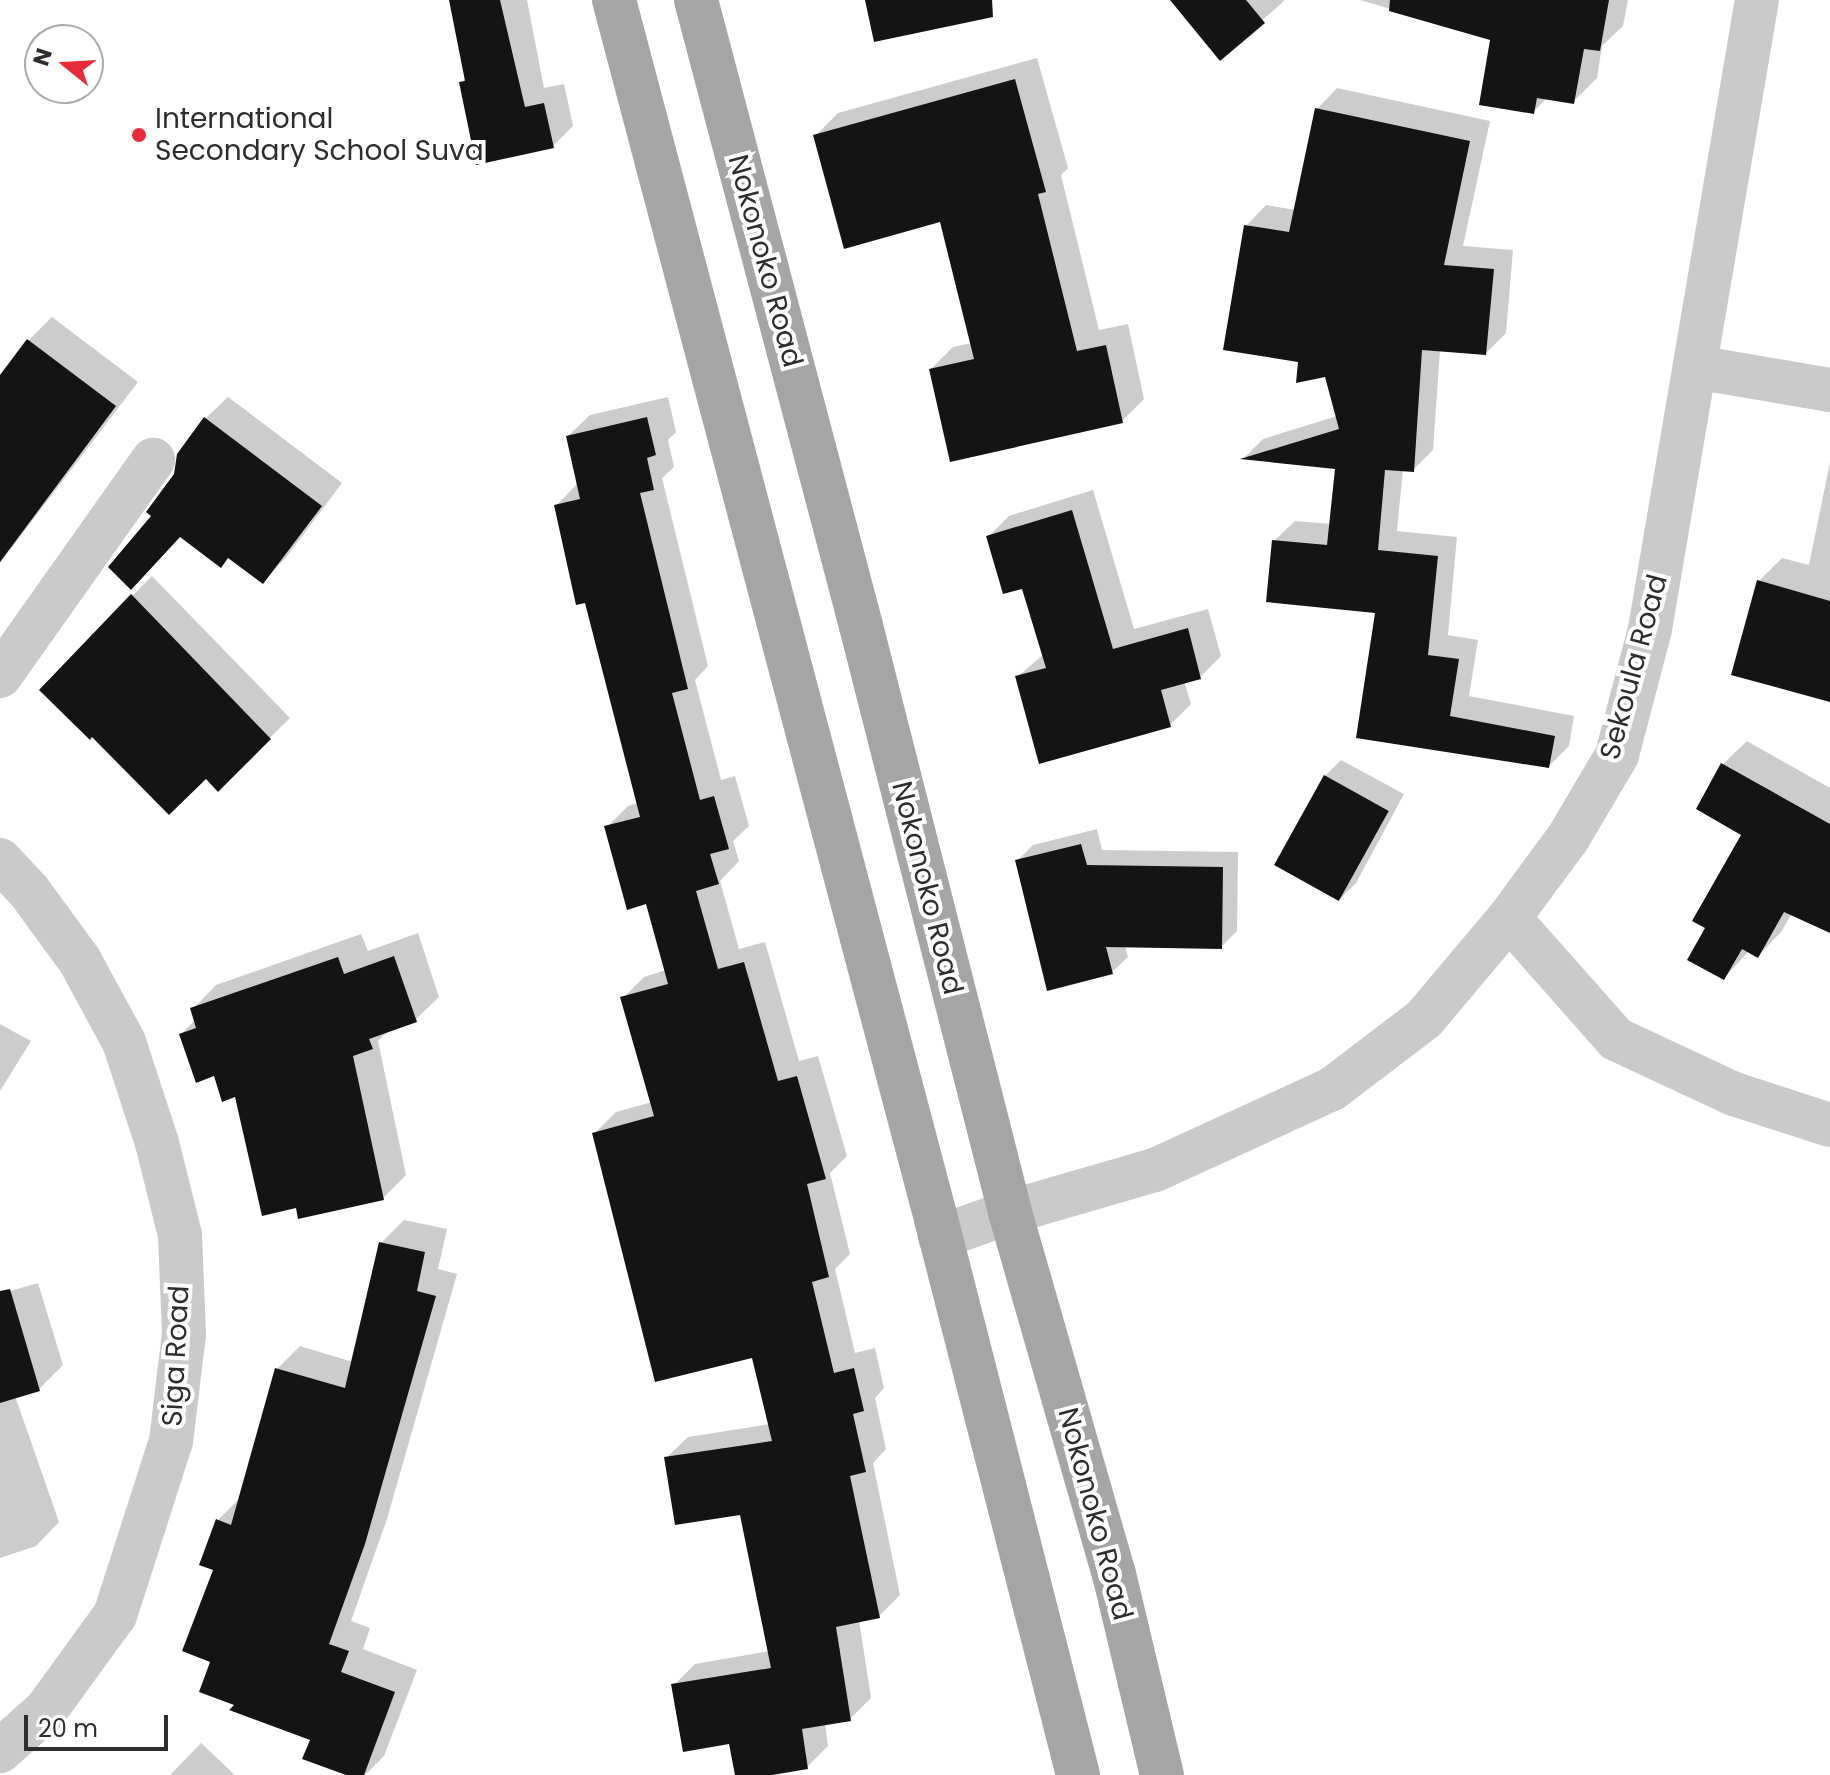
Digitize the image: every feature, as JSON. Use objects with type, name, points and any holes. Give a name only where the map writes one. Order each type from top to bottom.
[{"type":"main road","points":[[614,0],[940,1237],[1078,1775]]},
{"type":"main road","name":"Nokonoko Road","points":[[696,0],[861,626],[1010,1212],[1114,1574],[1162,1775]]},
{"type":"street","name":"Sekoula Road","points":[[940,1237],[1010,1212],[1155,1170],[1332,1089],[1424,1019],[1509,918],[1568,838],[1617,755],[1650,629],[1757,0]]},
{"type":"street","points":[[1695,367],[1830,390]]},
{"type":"street","points":[[0,676],[153,460]]},
{"type":"street","name":"Siga Road","points":[[0,860],[29,891],[80,961],[124,1042],[157,1143],[180,1235],[184,1334],[171,1441],[115,1615],[46,1710],[0,1751]]},
{"type":"street","points":[[1509,918],[1616,1039],[1734,1094],[1830,1125]]},
{"type":"building","points":[[449,0],[500,0],[525,107],[544,103],[554,148],[476,165],[459,82],[465,81]]},
{"type":"building","points":[[865,0],[992,0],[993,17],[874,42]]},
{"type":"building","points":[[1170,0],[1246,0],[1265,23],[1220,61]]},
{"type":"building","points":[[1390,0],[1609,0],[1600,51],[1584,49],[1574,104],[1537,98],[1534,114],[1479,105],[1490,40],[1389,11]]},
{"type":"building","points":[[1015,79],[1046,192],[1038,194],[1077,351],[1106,345],[1123,423],[950,462],[929,369],[974,359],[940,222],[844,249],[813,135]]},
{"type":"building","points":[[1315,108],[1470,141],[1444,265],[1494,269],[1486,355],[1422,350],[1414,472],[1385,470],[1378,550],[1438,556],[1428,655],[1459,659],[1450,716],[1555,736],[1549,768],[1356,738],[1375,613],[1266,602],[1272,540],[1327,545],[1335,469],[1240,459],[1339,429],[1325,377],[1296,383],[1298,362],[1223,350],[1244,225],[1289,232]]},
{"type":"building","points":[[27,339],[116,406],[0,562],[0,375]]},
{"type":"building","points":[[204,417],[322,506],[263,584],[228,558],[221,568],[180,537],[131,590],[108,567],[151,516],[146,512],[174,474],[177,454]]},
{"type":"building","points":[[647,417],[656,455],[647,458],[654,490],[640,493],[688,689],[672,693],[700,800],[714,796],[729,849],[710,854],[719,884],[696,891],[718,969],[744,962],[778,1081],[797,1076],[826,1179],[807,1184],[829,1277],[812,1282],[834,1373],[854,1368],[864,1411],[853,1414],[866,1472],[850,1476],[880,1618],[836,1627],[851,1721],[802,1729],[808,1769],[772,1775],[735,1775],[729,1744],[683,1752],[671,1684],[771,1668],[740,1515],[675,1525],[664,1457],[772,1441],[752,1358],[655,1382],[592,1133],[654,1116],[620,997],[668,984],[646,904],[627,910],[604,826],[640,817],[585,603],[576,605],[554,505],[580,499],[566,436]]},
{"type":"building","points":[[1072,510],[1113,649],[1188,628],[1201,679],[1161,690],[1171,727],[1039,764],[1015,676],[1046,668],[1022,589],[1003,594],[986,536]]},
{"type":"building","points":[[1757,580],[1830,601],[1830,702],[1731,675]]},
{"type":"building","points":[[131,594],[271,739],[218,792],[206,779],[169,815],[92,737],[90,740],[39,690]]},
{"type":"building","points":[[1721,763],[1830,824],[1830,933],[1784,912],[1758,958],[1742,949],[1724,980],[1687,960],[1705,928],[1692,921],[1741,835],[1696,809]]},
{"type":"building","points":[[1324,775],[1389,811],[1339,901],[1274,865]]},
{"type":"building","points":[[1081,844],[1087,865],[1223,867],[1222,949],[1106,947],[1113,974],[1047,991],[1015,860]]},
{"type":"building","points":[[394,956],[417,1022],[369,1039],[373,1049],[353,1056],[384,1200],[298,1219],[296,1208],[262,1216],[235,1097],[222,1102],[214,1076],[196,1083],[179,1034],[196,1028],[190,1008],[338,957],[344,974]]},
{"type":"building","points":[[379,1242],[425,1252],[417,1291],[436,1296],[365,1544],[329,1644],[349,1651],[341,1672],[395,1692],[364,1775],[346,1775],[302,1759],[310,1740],[229,1710],[234,1705],[199,1692],[210,1662],[182,1651],[213,1570],[199,1565],[216,1519],[231,1525],[275,1368],[345,1388]]},
{"type":"building","points":[[10,1289],[40,1391],[0,1403],[0,1291]]},
{"type":"place","name":"International Secondary School Suva","points":[[139,135]]}]
